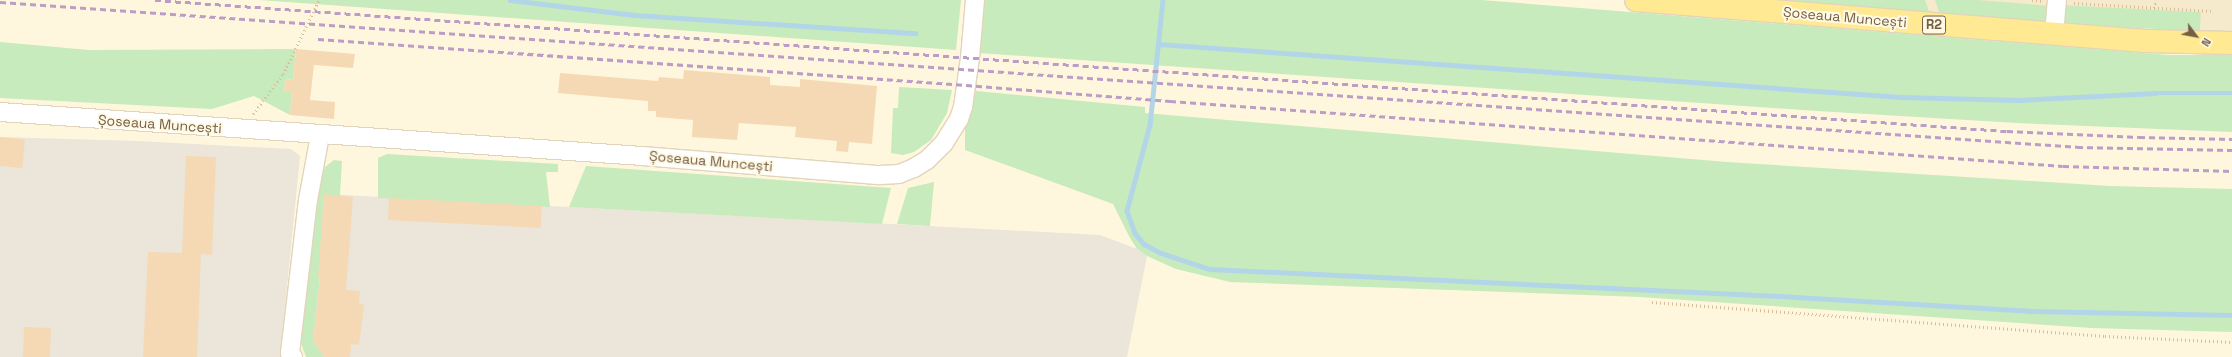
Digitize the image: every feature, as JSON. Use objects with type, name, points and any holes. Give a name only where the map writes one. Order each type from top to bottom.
[{"type":"main road","name":"Șoseaua Muncești","points":[[1636,0],[2146,41],[2232,43]]},
{"type":"lane","name":"Șoseaua Muncești","points":[[0,112],[242,130],[642,156],[880,175],[899,174],[914,168],[927,160],[944,143],[959,119],[963,107],[969,64],[975,0]]},
{"type":"lane","points":[[2054,34],[2057,1]]},
{"type":"lane","points":[[293,357],[290,353],[308,200],[320,135]]},
{"type":"path","points":[[242,130],[283,74],[319,0]]},
{"type":"path","points":[[2032,0],[2211,11]]},
{"type":"path","points":[[2154,8],[2156,0]]},
{"type":"path","points":[[1652,302],[2097,335],[2232,342]]},
{"type":"shaded area","points":[[1777,0],[2232,0],[2232,32],[2026,22]]},
{"type":"shaded area","points":[[0,137],[137,141],[291,149],[300,156],[280,357],[0,357]]},
{"type":"shaded area","points":[[324,194],[1100,235],[1137,249],[1147,256],[1127,357],[324,357],[313,340],[319,287]]},
{"type":"green space","points":[[259,0],[961,0],[956,50]]},
{"type":"green space","points":[[985,0],[1481,0],[2168,55],[2232,55],[2232,132],[2017,123],[1817,111],[979,53]]},
{"type":"green space","points":[[1777,0],[1925,0],[1930,14]]},
{"type":"green space","points":[[1935,0],[1978,0],[2052,6],[2049,23],[1940,14]]},
{"type":"green space","points":[[2061,5],[2201,12],[2200,31],[2060,24]]},
{"type":"green space","points":[[0,42],[89,50],[296,49],[293,80],[286,79],[284,91],[292,92],[290,115],[254,96],[212,109],[0,98]]},
{"type":"green space","points":[[899,87],[952,90],[947,113],[931,140],[914,152],[903,155],[891,153],[893,108],[898,108]]},
{"type":"green space","points":[[976,91],[1145,107],[1145,113],[1727,162],[2110,186],[2232,189],[2232,332],[2091,328],[1640,297],[1230,282],[1176,269],[1147,256],[1137,249],[1113,204],[965,150],[965,126]]},
{"type":"green space","points":[[387,154],[558,164],[558,172],[546,172],[550,207],[378,198],[378,158]]},
{"type":"green space","points":[[334,160],[342,161],[340,196],[324,195],[319,287],[313,340],[324,357],[306,357],[300,341],[319,186],[325,167]]},
{"type":"green space","points":[[586,166],[891,188],[882,224],[569,207]]},
{"type":"green space","points":[[934,182],[930,226],[897,224],[908,188]]},
{"type":"building","points":[[296,49],[355,54],[353,68],[314,65],[310,100],[335,102],[334,119],[290,115],[292,92],[284,92],[286,79],[293,80]]},
{"type":"building","points":[[684,70],[770,77],[770,85],[800,87],[800,79],[877,86],[872,144],[849,142],[848,152],[836,151],[837,141],[795,137],[796,127],[739,123],[737,140],[692,137],[693,120],[656,117],[656,111],[648,111],[648,101],[558,93],[560,73],[658,81],[659,77],[683,79]]},
{"type":"building","points":[[0,137],[25,139],[22,168],[0,166]]},
{"type":"building","points":[[186,156],[216,157],[212,255],[201,254],[197,357],[143,357],[148,252],[182,253]]},
{"type":"building","points":[[324,194],[353,197],[346,290],[360,291],[359,304],[364,304],[359,345],[351,344],[350,357],[324,357],[313,340],[320,278],[318,278]]},
{"type":"building","points":[[389,198],[542,206],[541,228],[388,220]]},
{"type":"building","points":[[24,327],[51,328],[50,357],[23,357]]},
{"type":"waterway","points":[[510,0],[634,15],[915,33]]},
{"type":"waterway","points":[[1163,0],[1150,125],[1127,211],[1135,233],[1144,244],[1161,253],[1210,269],[1779,296],[2029,311],[2232,315]]},
{"type":"waterway","points":[[1158,44],[1901,97],[2019,100],[2156,93],[2232,93]]},
{"type":"railway","points":[[155,0],[2007,131],[2139,137],[2232,139]]},
{"type":"railway","points":[[0,2],[2077,147],[2232,150]]},
{"type":"railway","points":[[318,39],[2063,166],[2232,171]]}]
